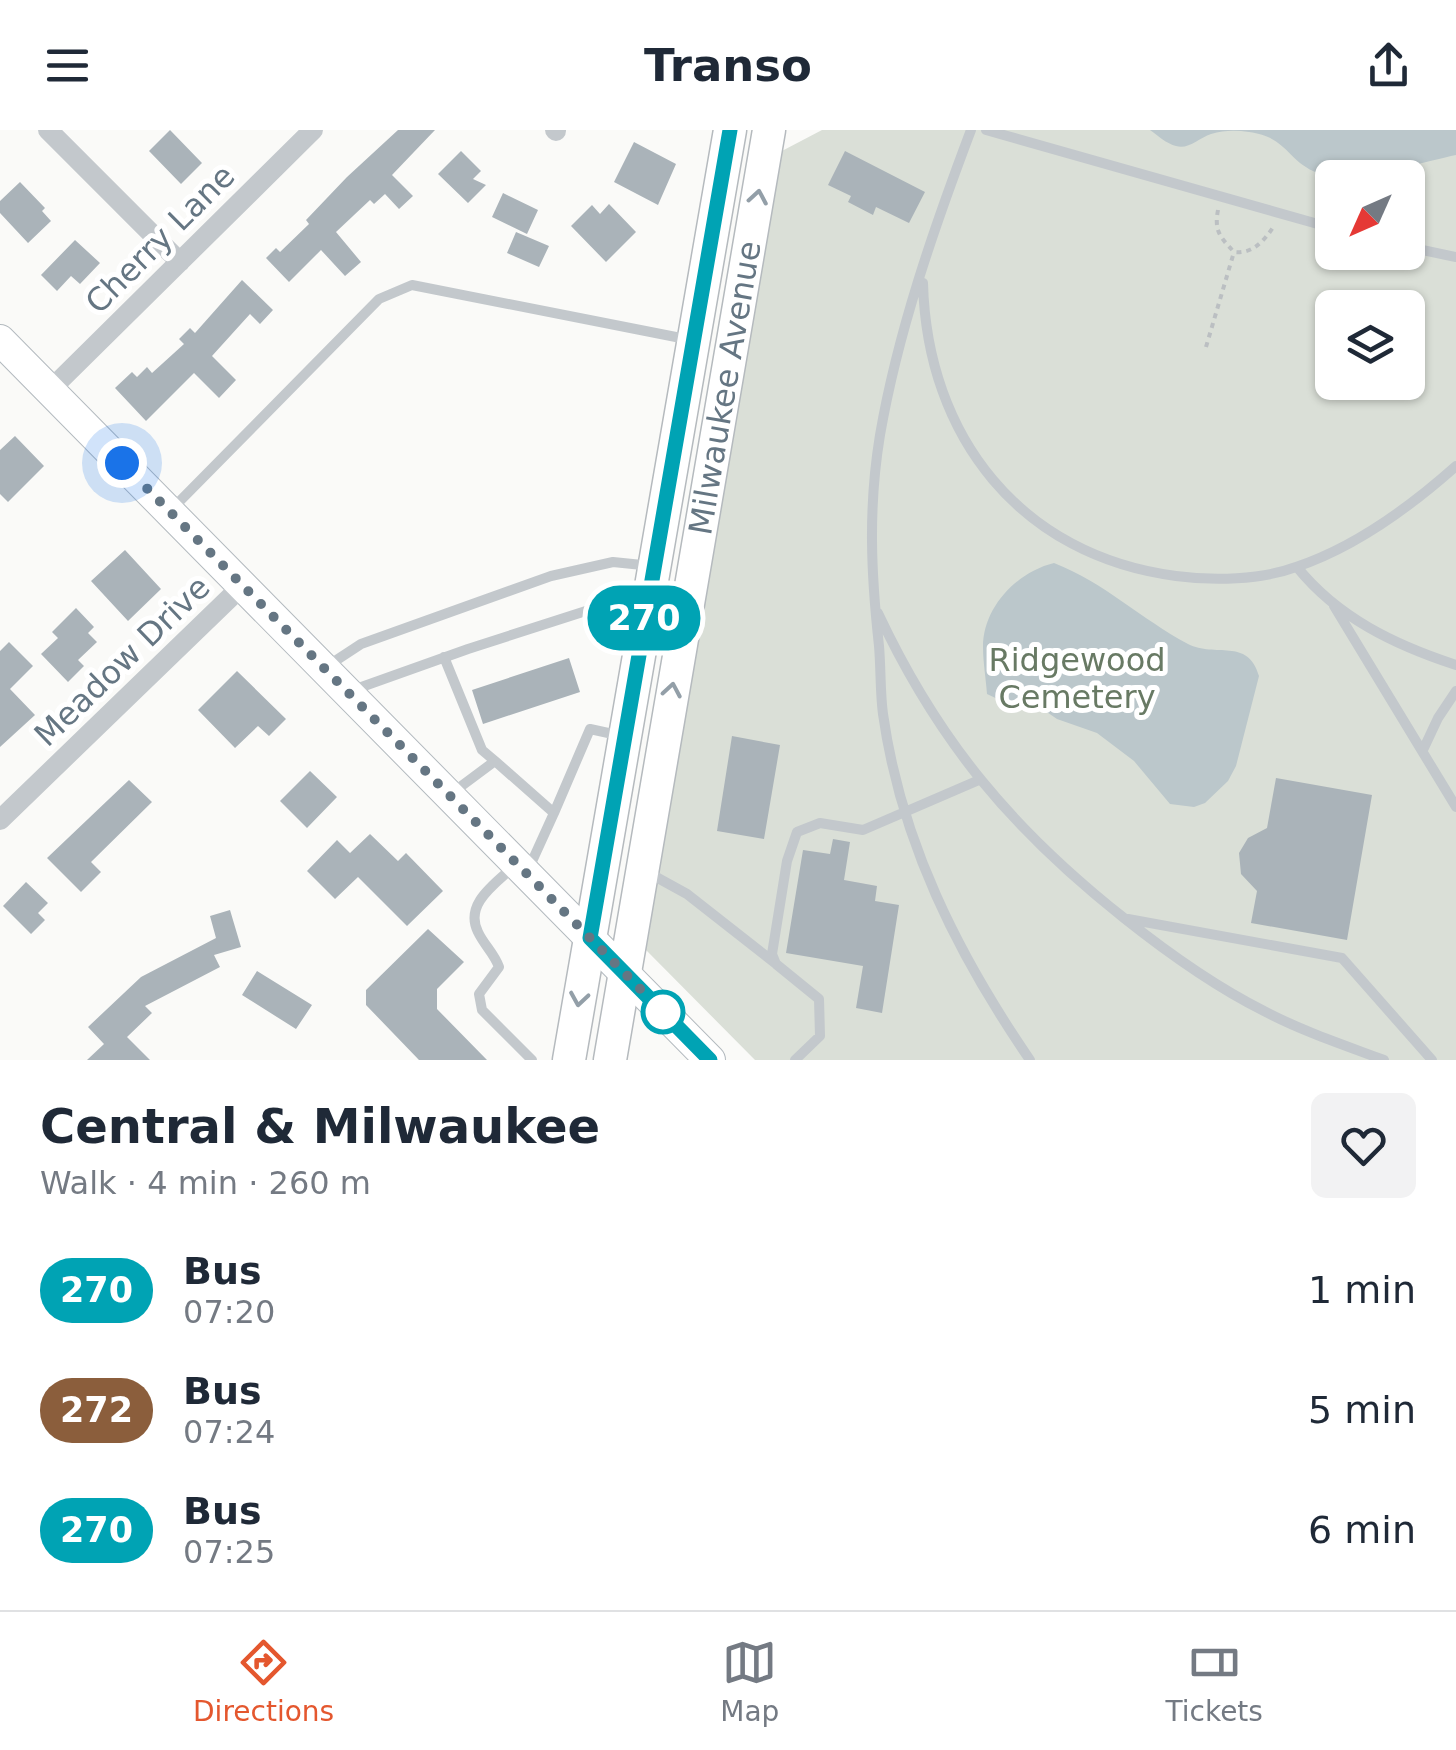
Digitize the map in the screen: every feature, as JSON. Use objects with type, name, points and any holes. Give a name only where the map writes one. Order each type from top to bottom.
[{"type":"main road","name":"Milwaukee Avenue","points":[[569,1060],[730,130]]},
{"type":"main road","name":"Milwaukee Avenue","points":[[610,1060],[769,130]]},
{"type":"main road","points":[[4,352],[50,390],[710,1060]]},
{"type":"street","points":[[48,130],[180,262]]},
{"type":"street","name":"Cherry Lane","points":[[50,390],[313,130]]},
{"type":"street","name":"Meadow Drive","points":[[0,820],[242,586]]},
{"type":"lane","points":[[971,130],[923,267],[880,437],[871,538],[874,604],[883,713],[904,814],[963,954],[1030,1060]]},
{"type":"lane","points":[[986,130],[1315,223]]},
{"type":"lane","points":[[1425,251],[1456,257]]},
{"type":"lane","points":[[923,267],[930,348],[949,408],[972,454],[989,478],[1032,519],[1088,552],[1138,570],[1194,578],[1251,575],[1297,567],[1408,508],[1456,466]]},
{"type":"lane","points":[[170,512],[379,300],[412,285],[692,340]]},
{"type":"lane","points":[[324,668],[361,644],[550,576],[614,562],[651,578]]},
{"type":"lane","points":[[1297,567],[1334,606],[1456,806]]},
{"type":"lane","points":[[347,692],[651,578]]},
{"type":"lane","points":[[874,604],[912,679],[979,780],[1029,837],[1181,961],[1264,1012],[1384,1060]]},
{"type":"lane","points":[[1334,606],[1384,636],[1456,665]]},
{"type":"lane","points":[[444,657],[482,750],[554,812]]},
{"type":"lane","points":[[1424,750],[1456,691]]},
{"type":"lane","points":[[532,1060],[482,1010],[479,994],[499,967],[494,952],[478,934],[473,917],[480,900],[521,868],[554,812],[590,729],[624,736]]},
{"type":"lane","points":[[449,796],[495,761]]},
{"type":"lane","points":[[776,964],[772,954],[786,860],[797,832],[820,824],[863,830],[979,780]]},
{"type":"lane","points":[[642,870],[687,894],[819,1000],[820,1036],[795,1060]]},
{"type":"lane","points":[[1124,918],[1342,958],[1432,1060]]},
{"type":"path","points":[[1220,196],[1215,227],[1234,252],[1246,253],[1264,241],[1282,214]]},
{"type":"path","points":[[1206,347],[1234,252]]},
{"type":"green space","name":"Ridgewood Cemetery","points":[[822,130],[1456,130],[1456,1060],[755,1060],[646,950],[780,152]]},
{"type":"shaded area","points":[[1150,130],[1456,130],[1456,155],[1425,162],[1315,160],[1315,172],[1271,138],[1261,135],[1221,132],[1180,147]]},
{"type":"shaded area","points":[[1054,563],[1090,581],[1188,644],[1239,652],[1254,664],[1259,676],[1236,766],[1228,781],[1205,803],[1194,807],[1170,804],[1134,761],[1097,733],[1057,719],[1041,708],[1004,702],[987,694],[983,647],[989,618],[1015,583]]},
{"type":"building","points":[[170,130],[202,163],[181,184],[149,151]]},
{"type":"building","points":[[398,130],[435,130],[392,175],[413,196],[399,209],[385,194],[374,204],[370,200],[336,232],[361,262],[345,276],[321,250],[289,282],[266,258],[276,248],[280,252],[309,224],[306,220]]},
{"type":"building","points":[[634,142],[676,164],[658,205],[614,182]]},
{"type":"building","points":[[461,151],[481,171],[473,179],[486,185],[468,203],[438,174]]},
{"type":"building","points":[[845,151],[925,192],[909,223],[876,207],[873,215],[848,202],[851,196],[828,185]]},
{"type":"building","points":[[20,182],[45,208],[42,211],[51,221],[28,243],[0,213],[0,201]]},
{"type":"building","points":[[503,193],[538,210],[527,234],[492,217]]},
{"type":"building","points":[[609,204],[636,232],[606,262],[571,226],[592,205],[600,214]]},
{"type":"building","points":[[516,232],[549,246],[539,267],[507,253]]},
{"type":"building","points":[[75,240],[100,263],[80,284],[71,276],[57,291],[41,275]]},
{"type":"building","points":[[242,280],[273,310],[260,324],[250,314],[212,356],[236,380],[219,398],[194,373],[146,421],[115,388],[132,372],[137,377],[147,367],[152,373],[184,344],[179,339],[190,328],[195,333]]},
{"type":"building","points":[[15,436],[44,466],[8,502],[0,494],[0,450]]},
{"type":"building","points":[[125,550],[161,589],[128,621],[91,581]]},
{"type":"building","points":[[76,608],[94,627],[88,633],[97,642],[78,660],[84,666],[68,682],[41,654],[58,638],[52,632]]},
{"type":"building","points":[[9,642],[33,666],[10,689],[35,715],[0,747],[0,651]]},
{"type":"building","points":[[569,658],[580,692],[483,724],[472,690]]},
{"type":"building","points":[[237,671],[286,719],[269,736],[258,726],[235,748],[198,710]]},
{"type":"building","points":[[732,736],[780,745],[764,839],[717,831]]},
{"type":"building","points":[[310,771],[337,797],[307,828],[280,801]]},
{"type":"building","points":[[1276,778],[1372,795],[1347,940],[1251,923],[1257,891],[1241,874],[1239,853],[1248,838],[1267,828]]},
{"type":"building","points":[[129,780],[152,802],[91,862],[101,872],[81,892],[47,858]]},
{"type":"building","points":[[370,834],[398,861],[406,853],[443,891],[407,926],[358,877],[335,899],[307,871],[337,840],[350,853]]},
{"type":"building","points":[[833,839],[850,842],[844,880],[877,886],[875,901],[899,905],[882,1013],[856,1008],[863,966],[786,953],[803,850],[830,854]]},
{"type":"building","points":[[26,882],[48,903],[38,913],[45,920],[31,934],[3,906]]},
{"type":"building","points":[[230,910],[241,947],[214,955],[220,967],[145,1006],[152,1013],[127,1037],[150,1060],[87,1060],[104,1044],[88,1027],[141,977],[216,938],[210,916]]},
{"type":"building","points":[[428,929],[464,962],[437,989],[437,1009],[487,1060],[419,1060],[366,1005],[366,990]]},
{"type":"building","points":[[257,971],[312,1005],[296,1029],[242,995]]},
{"type":"bus line","name":"270","points":[[710,1060],[590,938],[730,130]]},
{"type":"route","points":[[122,463],[663,1012]]}]
